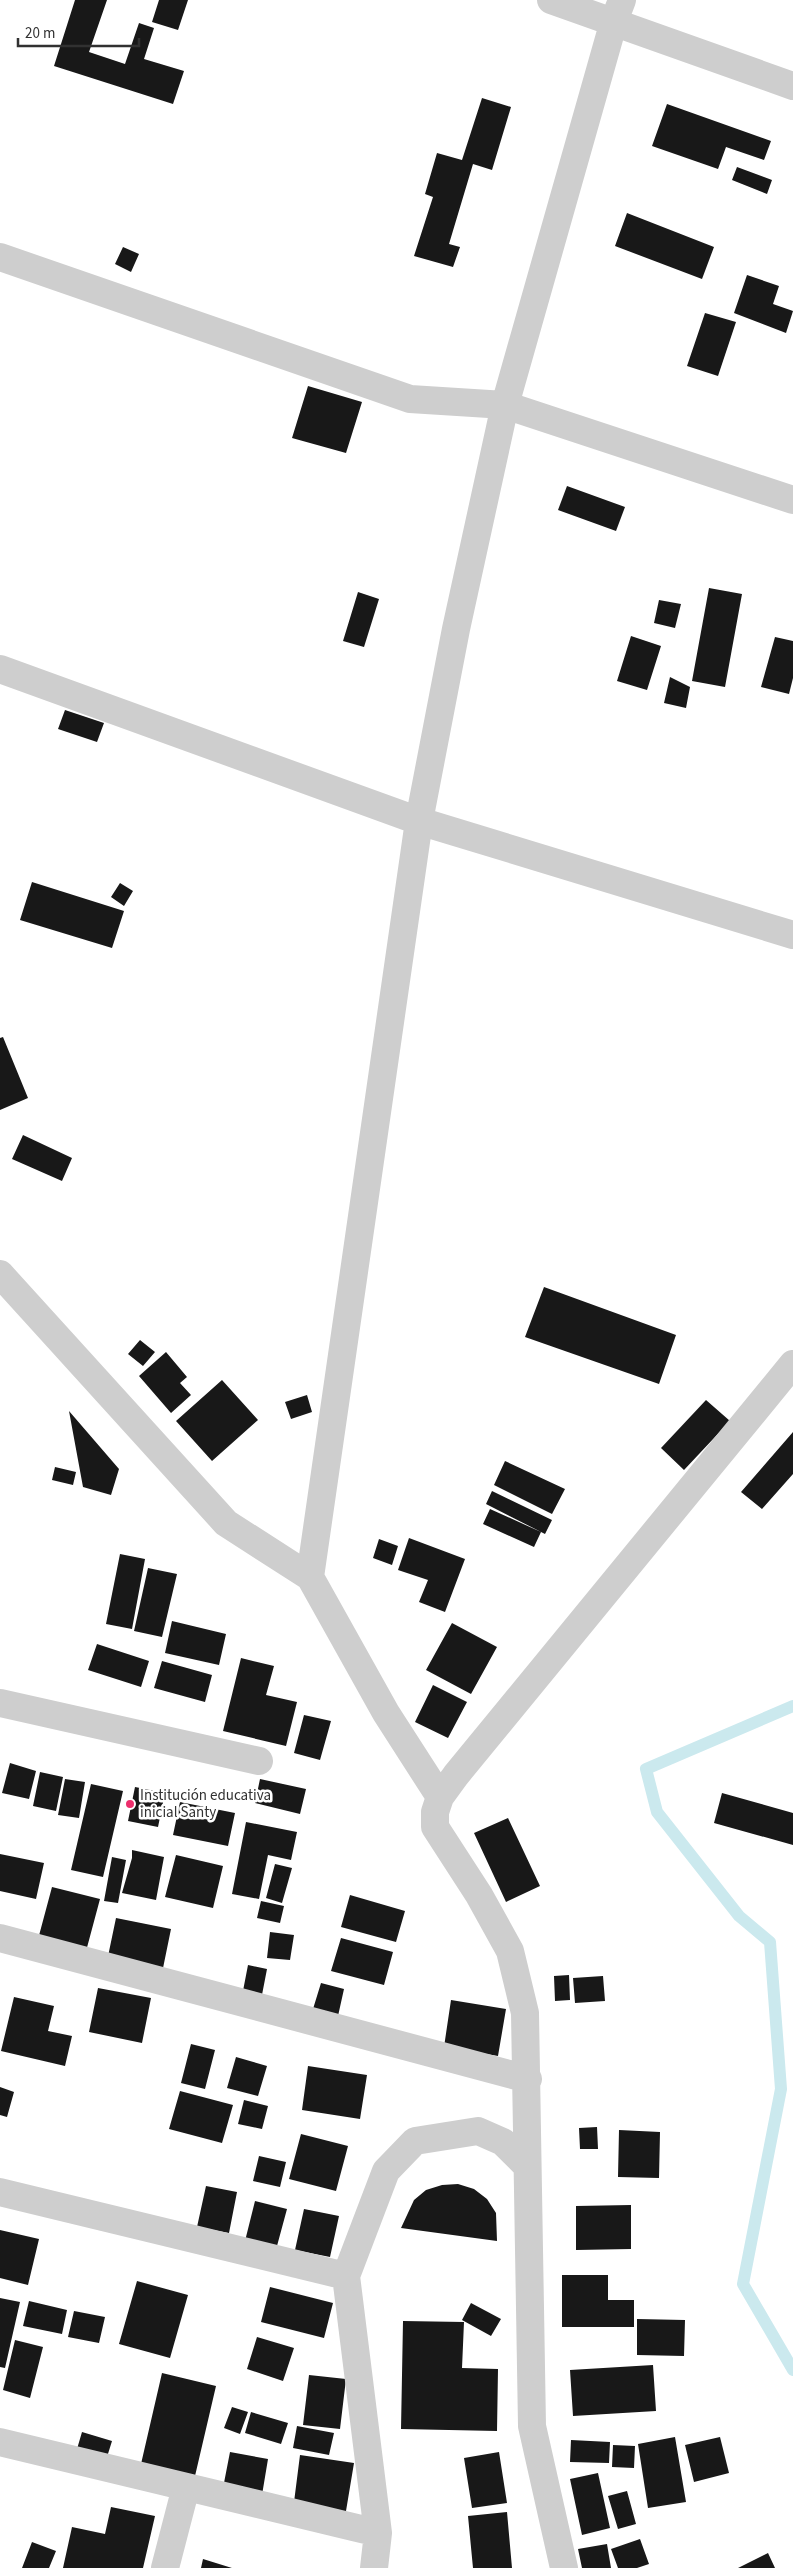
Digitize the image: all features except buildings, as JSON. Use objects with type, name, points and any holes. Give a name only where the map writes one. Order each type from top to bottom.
[{"type":"street","points":[[551,0],[618,10],[793,86]]},
{"type":"street","points":[[310,1577],[419,821],[456,629],[505,405],[618,10]]},
{"type":"street","points":[[0,257],[410,399],[505,405],[793,500]]},
{"type":"street","points":[[0,669],[419,821],[793,935]]},
{"type":"street","points":[[0,1274],[226,1523],[310,1577],[386,1713],[440,1798]]},
{"type":"street","points":[[564,2568],[532,2426],[527,2166],[528,2079],[525,2013],[510,1951],[479,1895],[434,1827],[435,1812],[440,1798],[456,1775],[793,1364]]},
{"type":"street","points":[[0,1703],[259,1761]]},
{"type":"street","points":[[0,1938],[528,2079]]},
{"type":"street","points":[[374,2568],[378,2533],[346,2276],[386,2171],[415,2141],[478,2131],[503,2142],[527,2166]]},
{"type":"street","points":[[0,2192],[346,2276]]},
{"type":"street","points":[[0,2442],[378,2533]]},
{"type":"street","points":[[165,2568],[186,2488]]},
{"type":"waterway","points":[[793,1706],[646,1769],[657,1812],[739,1916],[770,1942],[781,2089],[743,2284],[793,2370]]},
{"type":"place","name":"Institución educativa inicial Santy","points":[[130,1804]]}]
